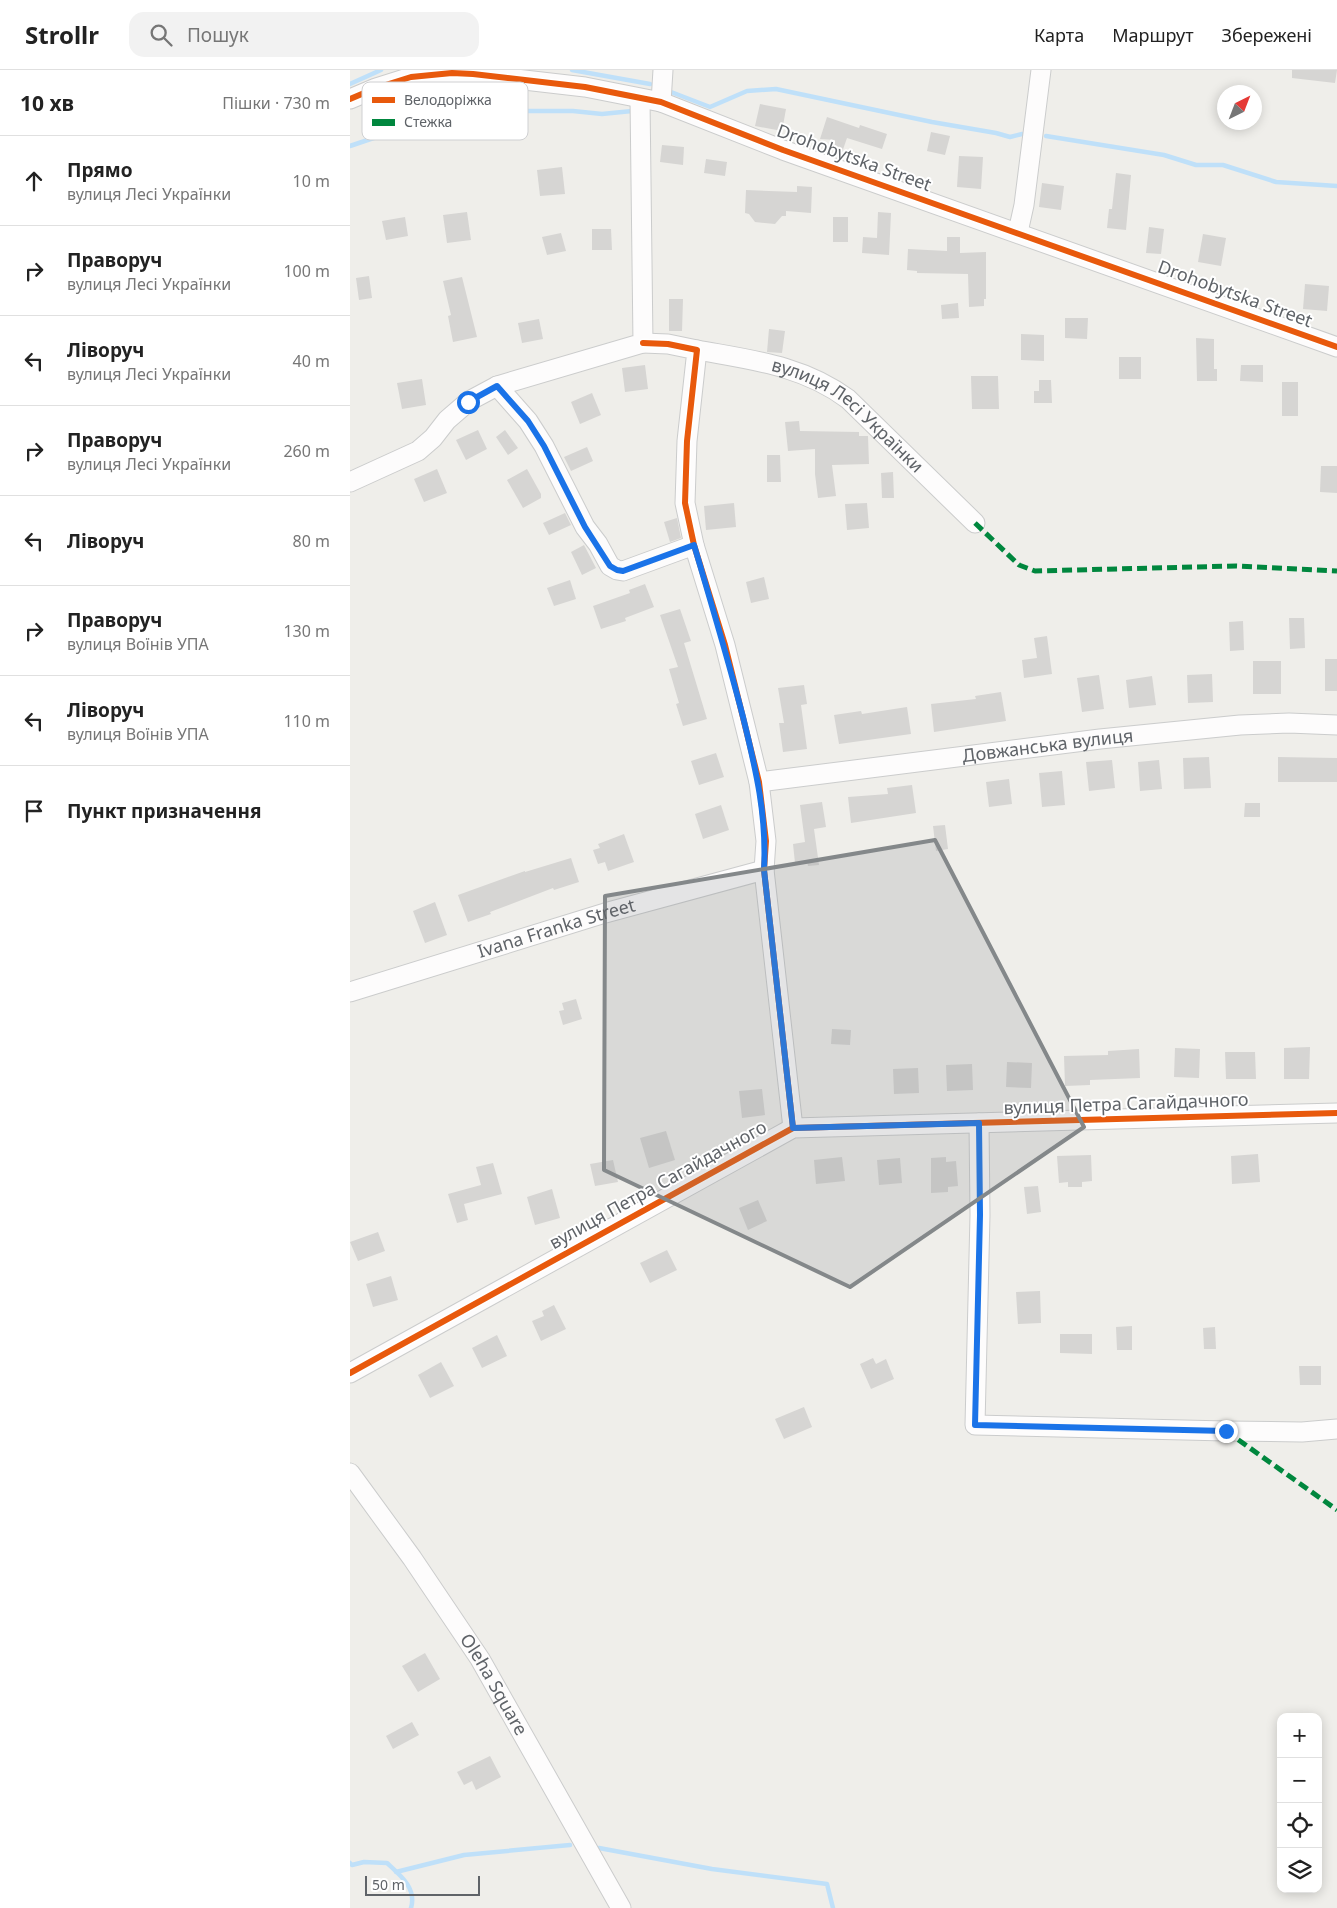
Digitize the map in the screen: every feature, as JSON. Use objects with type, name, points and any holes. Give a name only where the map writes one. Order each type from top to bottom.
[{"type":"street","points":[[660,102],[663,70]]},
{"type":"street","points":[[1018,232],[1024,205],[1042,70]]},
{"type":"street","name":"Drohobytska Street","points":[[395,82],[430,74],[473,72],[585,87],[660,102],[783,150],[1337,346]]},
{"type":"street","name":"Drohobytska Street","points":[[350,99],[362,94]]},
{"type":"street","points":[[640,99],[643,343]]},
{"type":"street","name":"вулиця Лесі Українки","points":[[350,482],[418,451],[433,438],[447,420],[468,402],[497,386],[643,343],[668,344],[774,364],[812,378],[836,390],[848,399],[975,523]]},
{"type":"street","points":[[697,350],[687,440],[685,503],[694,545],[724,645],[759,782],[766,841],[764,870],[793,1128]]},
{"type":"street","points":[[497,386],[528,421],[544,446],[585,527],[610,566],[623,571],[694,545]]},
{"type":"street","name":"Довжанська вулиця","points":[[759,782],[1100,739],[1240,725],[1289,723],[1337,725]]},
{"type":"street","name":"Ivana Franka Street","points":[[350,992],[605,913],[764,870]]},
{"type":"street","name":"вулиця Петра Сагайдачного","points":[[350,1373],[793,1128],[1337,1113]]},
{"type":"street","points":[[979,1123],[980,1215],[975,1425],[1302,1432],[1337,1429]]},
{"type":"street","name":"Oleha Square","points":[[350,1473],[412,1558],[480,1659],[621,1908]]},
{"type":"highlighted area","points":[[935,840],[1084,1127],[850,1287],[604,1170],[605,896]]},
{"type":"building","points":[[1292,70],[1337,70],[1335,83],[1292,78]]},
{"type":"building","points":[[760,104],[786,109],[782,131],[755,126]]},
{"type":"building","points":[[827,117],[859,128],[860,125],[887,134],[882,149],[847,138],[840,158],[835,156],[835,140],[820,139]]},
{"type":"building","points":[[931,132],[950,136],[945,155],[927,151]]},
{"type":"building","points":[[662,145],[684,147],[683,165],[660,162]]},
{"type":"building","points":[[959,156],[983,157],[981,189],[957,187]]},
{"type":"building","points":[[706,159],[727,162],[725,176],[704,173]]},
{"type":"building","points":[[562,167],[565,194],[540,196],[537,170]]},
{"type":"building","points":[[1116,173],[1131,175],[1126,230],[1107,228],[1109,209],[1112,209]]},
{"type":"building","points":[[1042,183],[1064,186],[1061,210],[1039,207]]},
{"type":"building","points":[[797,186],[812,187],[811,213],[786,211],[786,216],[782,216],[775,224],[755,222],[749,214],[745,213],[746,190],[797,192]]},
{"type":"building","points":[[467,212],[471,240],[447,243],[443,215]]},
{"type":"building","points":[[878,212],[891,213],[889,255],[862,253],[863,237],[877,238]]},
{"type":"building","points":[[405,217],[408,236],[386,240],[382,221]]},
{"type":"building","points":[[833,217],[848,217],[848,242],[833,242]]},
{"type":"building","points":[[1149,227],[1164,229],[1161,254],[1146,253]]},
{"type":"building","points":[[592,229],[611,229],[612,250],[592,250]]},
{"type":"building","points":[[561,233],[566,251],[547,255],[542,237]]},
{"type":"building","points":[[1203,234],[1226,238],[1221,266],[1198,262]]},
{"type":"building","points":[[947,237],[960,237],[960,253],[986,252],[986,299],[984,299],[984,306],[969,307],[968,274],[917,273],[917,271],[907,270],[908,249],[947,251]]},
{"type":"building","points":[[369,276],[372,298],[359,300],[356,278]]},
{"type":"building","points":[[462,277],[477,337],[453,342],[448,316],[451,315],[443,281]]},
{"type":"building","points":[[1305,284],[1329,286],[1327,311],[1303,309]]},
{"type":"building","points":[[669,299],[683,299],[682,331],[669,331]]},
{"type":"building","points":[[958,303],[959,318],[942,319],[941,305]]},
{"type":"building","points":[[1065,318],[1088,318],[1087,339],[1065,338]]},
{"type":"building","points":[[539,319],[543,339],[522,343],[518,323]]},
{"type":"building","points":[[769,329],[785,331],[782,353],[767,352]]},
{"type":"building","points":[[1021,334],[1044,335],[1044,361],[1021,360]]},
{"type":"building","points":[[1196,338],[1214,339],[1214,369],[1217,369],[1217,381],[1197,381]]},
{"type":"building","points":[[1119,357],[1141,357],[1141,379],[1119,379]]},
{"type":"building","points":[[645,365],[648,389],[625,392],[622,368]]},
{"type":"building","points":[[1241,365],[1263,365],[1263,382],[1240,381]]},
{"type":"building","points":[[971,376],[998,376],[999,409],[972,409]]},
{"type":"building","points":[[422,379],[426,405],[402,409],[397,383]]},
{"type":"building","points":[[1039,380],[1051,380],[1052,403],[1034,403],[1034,391],[1039,391]]},
{"type":"building","points":[[1282,382],[1298,382],[1298,416],[1282,416]]},
{"type":"building","points":[[592,393],[601,415],[580,424],[571,402]]},
{"type":"building","points":[[799,421],[800,431],[859,432],[859,436],[868,436],[869,464],[832,465],[836,496],[818,498],[815,474],[815,449],[788,451],[785,422]]},
{"type":"building","points":[[478,430],[487,449],[466,460],[456,440]]},
{"type":"building","points":[[505,430],[518,448],[508,455],[496,437]]},
{"type":"building","points":[[587,447],[593,461],[571,471],[564,457]]},
{"type":"building","points":[[767,455],[780,455],[781,482],[767,482]]},
{"type":"building","points":[[1321,466],[1337,466],[1337,493],[1320,492]]},
{"type":"building","points":[[437,469],[447,493],[424,502],[414,479]]},
{"type":"building","points":[[527,469],[541,494],[541,498],[523,508],[507,480]]},
{"type":"building","points":[[893,472],[894,498],[882,498],[881,473]]},
{"type":"building","points":[[734,503],[736,527],[706,530],[704,506]]},
{"type":"building","points":[[867,503],[869,528],[847,530],[845,504]]},
{"type":"building","points":[[565,513],[571,525],[549,535],[543,523]]},
{"type":"building","points":[[677,518],[681,538],[670,542],[664,522]]},
{"type":"building","points":[[584,545],[596,568],[582,575],[571,552]]},
{"type":"building","points":[[764,577],[769,599],[751,603],[746,582]]},
{"type":"building","points":[[570,580],[576,599],[554,606],[547,588]]},
{"type":"building","points":[[645,584],[654,607],[625,618],[626,621],[601,629],[593,606],[630,593],[629,590]]},
{"type":"building","points":[[680,609],[691,641],[684,643],[707,719],[683,726],[676,704],[679,703],[669,669],[678,667],[660,615]]},
{"type":"building","points":[[1289,618],[1304,618],[1305,648],[1290,649]]},
{"type":"building","points":[[1243,621],[1244,650],[1230,651],[1229,622]]},
{"type":"building","points":[[1047,636],[1052,674],[1024,678],[1022,660],[1037,658],[1034,638]]},
{"type":"building","points":[[1325,659],[1337,659],[1337,691],[1325,691]]},
{"type":"building","points":[[1253,661],[1281,661],[1281,694],[1253,694]]},
{"type":"building","points":[[1212,674],[1213,702],[1188,703],[1187,675]]},
{"type":"building","points":[[1099,675],[1104,709],[1082,712],[1077,678]]},
{"type":"building","points":[[1152,676],[1156,705],[1129,708],[1126,680]]},
{"type":"building","points":[[804,685],[807,704],[801,705],[807,749],[783,752],[779,723],[784,723],[778,688]]},
{"type":"building","points":[[1001,692],[1006,721],[934,732],[931,704],[976,699],[975,696]]},
{"type":"building","points":[[907,707],[911,734],[839,744],[834,715],[861,711],[862,714]]},
{"type":"building","points":[[716,753],[724,777],[699,785],[691,761]]},
{"type":"building","points":[[1209,757],[1211,788],[1184,789],[1183,758]]},
{"type":"building","points":[[1278,757],[1337,758],[1337,782],[1278,782]]},
{"type":"building","points":[[1112,760],[1115,788],[1089,791],[1086,762]]},
{"type":"building","points":[[1159,760],[1162,789],[1140,791],[1138,762]]},
{"type":"building","points":[[1062,771],[1065,805],[1042,807],[1039,773]]},
{"type":"building","points":[[1009,779],[1012,804],[989,807],[986,782]]},
{"type":"building","points":[[912,785],[916,813],[851,823],[848,797],[888,794],[887,788]]},
{"type":"building","points":[[822,802],[826,827],[814,829],[819,865],[808,866],[807,861],[795,863],[793,844],[805,842],[800,805]]},
{"type":"building","points":[[1245,803],[1260,803],[1260,817],[1244,817]]},
{"type":"building","points":[[721,805],[729,830],[703,839],[695,814]]},
{"type":"building","points":[[945,825],[948,849],[936,851],[933,826]]},
{"type":"building","points":[[624,834],[634,862],[608,871],[605,862],[598,864],[593,850],[600,848],[598,844]]},
{"type":"building","points":[[571,858],[579,882],[554,890],[553,888],[468,922],[458,895],[525,871]]},
{"type":"building","points":[[435,902],[447,935],[425,943],[413,911]]},
{"type":"building","points":[[576,999],[582,1019],[563,1025],[559,1011],[564,1010],[562,1003]]},
{"type":"building","points":[[832,1029],[851,1030],[850,1045],[831,1044]]},
{"type":"building","points":[[1310,1047],[1309,1079],[1284,1079],[1284,1048]]},
{"type":"building","points":[[1175,1048],[1200,1049],[1199,1078],[1174,1077]]},
{"type":"building","points":[[1139,1049],[1140,1078],[1090,1080],[1090,1085],[1065,1086],[1064,1056],[1108,1055],[1108,1051]]},
{"type":"building","points":[[1225,1052],[1255,1052],[1256,1079],[1226,1079]]},
{"type":"building","points":[[1007,1062],[1032,1063],[1031,1088],[1006,1087]]},
{"type":"building","points":[[972,1064],[973,1090],[947,1091],[946,1065]]},
{"type":"building","points":[[918,1068],[919,1093],[894,1094],[893,1069]]},
{"type":"building","points":[[762,1089],[765,1115],[742,1118],[739,1091]]},
{"type":"building","points":[[666,1131],[675,1160],[649,1168],[640,1138]]},
{"type":"building","points":[[1258,1154],[1260,1182],[1232,1184],[1231,1156]]},
{"type":"building","points":[[1091,1155],[1092,1181],[1082,1182],[1082,1187],[1068,1187],[1068,1182],[1059,1183],[1057,1156]]},
{"type":"building","points":[[842,1157],[845,1181],[816,1184],[814,1160]]},
{"type":"building","points":[[946,1157],[946,1162],[956,1161],[958,1186],[948,1187],[948,1192],[931,1193],[931,1158]]},
{"type":"building","points":[[900,1158],[902,1183],[879,1185],[877,1160]]},
{"type":"building","points":[[613,1160],[618,1182],[595,1186],[590,1164]]},
{"type":"building","points":[[493,1163],[502,1194],[464,1204],[468,1220],[457,1223],[448,1194],[481,1185],[476,1167]]},
{"type":"building","points":[[1038,1186],[1041,1212],[1027,1214],[1024,1187]]},
{"type":"building","points":[[552,1189],[560,1218],[535,1225],[527,1197]]},
{"type":"building","points":[[758,1200],[767,1221],[748,1230],[739,1208]]},
{"type":"building","points":[[378,1232],[385,1251],[358,1261],[350,1242]]},
{"type":"building","points":[[667,1250],[677,1270],[650,1283],[640,1263]]},
{"type":"building","points":[[391,1276],[398,1300],[373,1307],[366,1284]]},
{"type":"building","points":[[1040,1291],[1041,1323],[1018,1324],[1016,1292]]},
{"type":"building","points":[[554,1305],[566,1329],[541,1341],[532,1321],[544,1316],[542,1311]]},
{"type":"building","points":[[1132,1326],[1132,1350],[1117,1350],[1116,1327]]},
{"type":"building","points":[[1215,1327],[1216,1349],[1204,1349],[1203,1328]]},
{"type":"building","points":[[1060,1334],[1092,1334],[1092,1354],[1060,1353]]},
{"type":"building","points":[[497,1335],[507,1356],[482,1368],[472,1348]]},
{"type":"building","points":[[873,1358],[876,1364],[886,1359],[894,1379],[871,1389],[860,1364]]},
{"type":"building","points":[[441,1362],[454,1386],[430,1398],[418,1375]]},
{"type":"building","points":[[1299,1366],[1321,1366],[1321,1385],[1300,1385]]},
{"type":"building","points":[[804,1407],[812,1427],[784,1439],[775,1419]]},
{"type":"building","points":[[425,1653],[440,1679],[418,1692],[402,1666]]},
{"type":"building","points":[[412,1722],[419,1735],[393,1749],[386,1736]]},
{"type":"building","points":[[490,1756],[501,1777],[476,1790],[472,1781],[464,1785],[457,1772]]},
{"type":"waterway","points":[[350,84],[381,70]]},
{"type":"waterway","points":[[572,70],[650,84]]},
{"type":"waterway","points":[[671,92],[710,107],[747,91],[776,89],[1010,137],[1022,134]]},
{"type":"waterway","points":[[528,111],[573,111],[602,114],[632,111]]},
{"type":"waterway","points":[[1046,136],[1164,155],[1196,165],[1223,165],[1276,182],[1337,186]]},
{"type":"waterway","points":[[350,146],[368,140]]},
{"type":"waterway","points":[[396,1872],[464,1855],[570,1845]]},
{"type":"waterway","points":[[599,1848],[712,1869],[827,1884],[833,1908]]},
{"type":"waterway","points":[[350,1863],[352,1865],[364,1862],[387,1863],[406,1882],[412,1894],[411,1908]]},
{"type":"marked path","points":[[975,523],[1019,565],[1035,571],[1236,566],[1337,571]]},
{"type":"marked path","points":[[1226,1431],[1337,1510]]},
{"type":"cycle path","points":[[395,82],[411,77],[452,73],[473,74],[585,87],[661,102],[783,150],[1337,347]]},
{"type":"cycle path","points":[[350,99],[362,94]]},
{"type":"cycle path","points":[[643,343],[668,344],[697,350],[687,441],[685,503],[694,545],[725,645],[759,782],[766,841],[764,870],[793,1128]]},
{"type":"cycle path","points":[[350,1373],[793,1128],[1337,1113]]},
{"type":"route","points":[[468,402],[497,386],[528,421],[544,446],[585,527],[598,544],[610,566],[623,571],[694,545],[724,645],[759,782],[766,841],[764,870],[793,1128],[979,1123],[980,1215],[975,1425],[1226,1431]]}]
